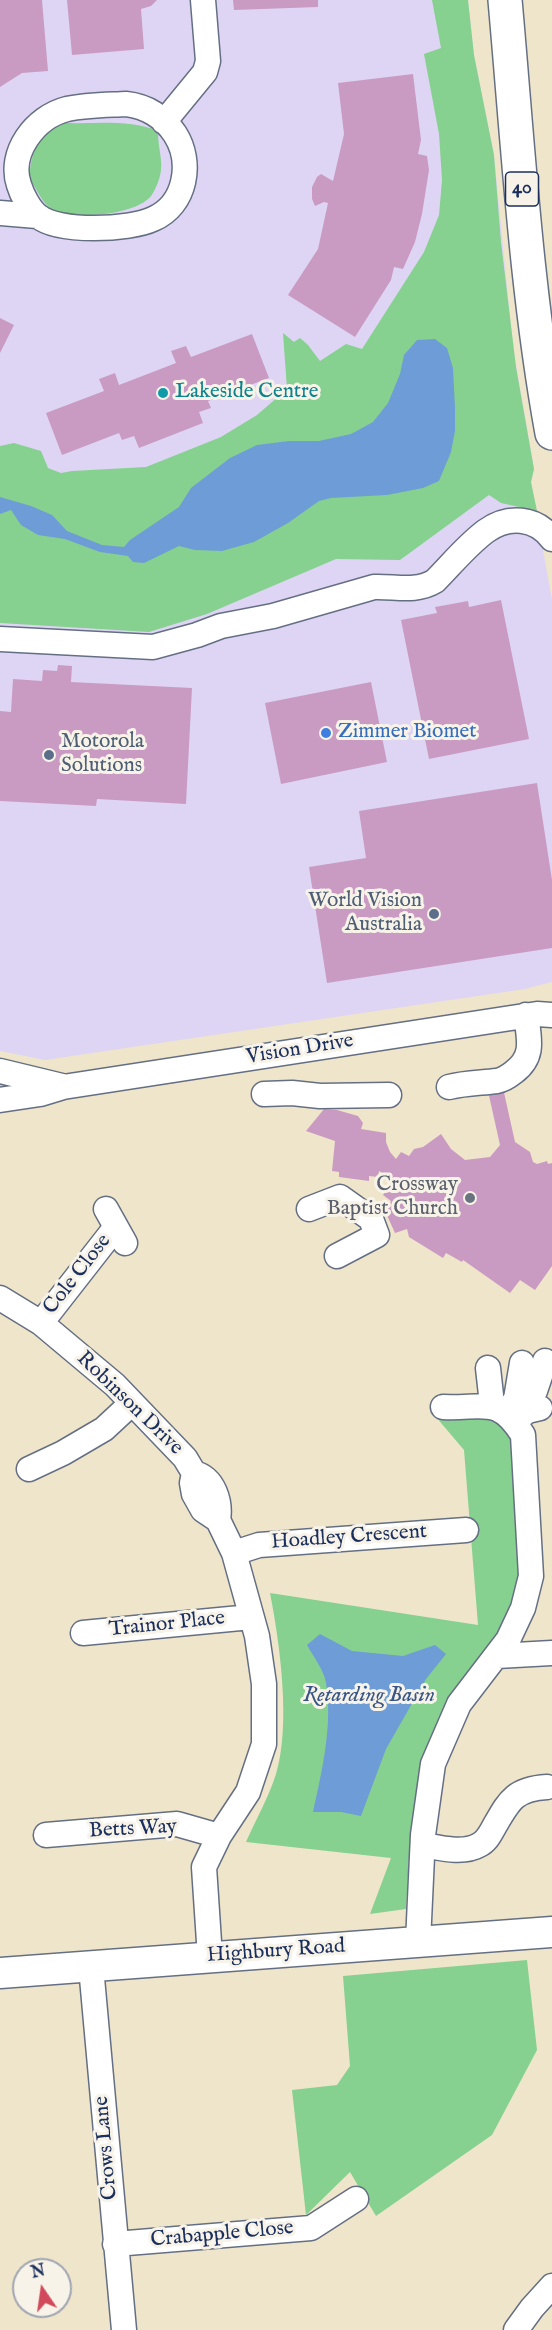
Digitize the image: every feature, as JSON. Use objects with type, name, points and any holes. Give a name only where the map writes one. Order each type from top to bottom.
[{"type":"highway","name":"40","points":[[505,0],[527,249],[537,341],[552,433]]},
{"type":"highway","points":[[537,341],[552,307]]},
{"type":"main road","name":"Highbury Road","points":[[0,1973],[552,1932]]},
{"type":"street","points":[[164,122],[205,72],[208,61],[203,0]]},
{"type":"street","points":[[0,213],[37,216],[55,225],[76,228],[144,222],[162,214],[177,198],[186,168],[182,147],[171,129],[153,112],[135,105],[78,107],[58,112],[47,118],[28,138],[8,174],[17,177],[23,195],[37,216]]},
{"type":"street","points":[[0,639],[153,647],[221,626],[273,616],[374,588],[425,587],[435,581],[486,531],[502,524],[528,520],[540,526],[552,539]]},
{"type":"street","points":[[449,1087],[467,1082],[498,1081],[524,1064],[542,1012]]},
{"type":"street","name":"Vision Drive","points":[[0,1100],[40,1094],[63,1087],[542,1012]]},
{"type":"street","name":"Vision Drive","points":[[0,1071],[63,1087]]},
{"type":"street","points":[[264,1094],[389,1095]]},
{"type":"street","points":[[309,1209],[340,1197],[371,1219],[377,1235],[337,1256]]},
{"type":"street","name":"Cole Close","points":[[41,1323],[116,1226]]},
{"type":"street","name":"Robinson Drive","points":[[0,1298],[41,1323],[115,1385],[185,1458],[194,1473],[201,1475],[209,1482],[217,1497],[220,1508],[218,1520],[234,1553],[257,1636],[264,1684],[264,1744],[248,1792],[219,1836],[204,1867],[210,1957]]},
{"type":"street","points":[[506,1410],[533,1362]]},
{"type":"street","points":[[418,1942],[423,1845],[433,1764],[459,1704],[497,1656],[523,1608],[540,1586],[531,1576],[523,1435],[506,1410],[491,1395],[488,1368]]},
{"type":"street","points":[[29,1469],[63,1453],[104,1429],[132,1402]]},
{"type":"street","points":[[443,1407],[527,1411],[540,1408]]},
{"type":"street","name":"Hoadley Crescent","points":[[234,1553],[259,1545],[466,1530]]},
{"type":"street","name":"Trainor Place","points":[[83,1634],[251,1617]]},
{"type":"street","points":[[497,1656],[552,1653]]},
{"type":"street","points":[[423,1845],[461,1849],[480,1845],[488,1838],[514,1796],[524,1790],[547,1787]]},
{"type":"street","name":"Betts Way","points":[[46,1836],[177,1824],[219,1836]]},
{"type":"street","name":"Crows Lane","points":[[90,1967],[124,2330]]},
{"type":"street","name":"Crabapple Close","points":[[116,2244],[311,2228],[356,2199]]},
{"type":"street","points":[[516,2330],[552,2286]]},
{"type":"shaded area","points":[[0,0],[468,0],[474,55],[494,155],[513,347],[534,469],[531,482],[552,600],[552,982],[525,989],[45,1060],[0,1051]]},
{"type":"green space","points":[[432,0],[468,0],[474,55],[494,155],[501,242],[516,367],[534,469],[531,482],[537,511],[501,503],[489,495],[400,560],[336,559],[207,614],[149,632],[0,623],[0,446],[14,443],[41,451],[48,468],[61,473],[146,467],[221,437],[257,415],[287,389],[283,333],[294,342],[300,338],[320,361],[346,344],[362,349],[424,252],[439,215],[442,180],[439,134],[424,54],[441,48]]},
{"type":"green space","points":[[65,123],[124,123],[158,131],[160,176],[153,193],[146,201],[135,207],[104,214],[72,214],[50,208],[29,177],[35,150],[42,138]]},
{"type":"green space","points":[[436,1417],[492,1417],[504,1426],[511,1438],[520,1578],[512,1612],[423,1762],[410,1839],[406,1909],[370,1914],[391,1858],[246,1842],[276,1774],[283,1732],[280,1660],[270,1593],[478,1625],[464,1450]]},
{"type":"green space","points":[[527,1960],[537,2050],[492,2135],[376,2216],[350,2172],[306,2215],[292,2090],[337,2085],[350,2066],[343,1976]]},
{"type":"water","points":[[435,339],[447,348],[453,368],[455,431],[451,452],[439,481],[423,488],[387,495],[331,498],[319,501],[288,523],[254,542],[222,551],[195,550],[179,546],[144,563],[133,562],[128,556],[100,552],[65,539],[38,535],[21,525],[11,510],[0,514],[0,497],[52,515],[67,531],[102,545],[124,547],[130,540],[179,507],[191,488],[230,458],[257,445],[289,441],[319,441],[351,434],[373,422],[388,403],[400,374],[404,355],[417,340]]},
{"type":"water","name":"Retarding Basin","points":[[320,1634],[352,1651],[403,1656],[435,1645],[446,1654],[426,1679],[386,1749],[361,1816],[341,1812],[313,1812],[325,1748],[328,1699],[323,1673],[307,1645]]},
{"type":"building","points":[[0,0],[42,0],[48,71],[22,73],[0,87]]},
{"type":"building","points":[[67,0],[157,0],[151,6],[141,9],[144,49],[72,55]]},
{"type":"building","points":[[233,0],[318,0],[318,7],[234,10]]},
{"type":"building","points":[[413,74],[421,140],[418,154],[427,156],[429,170],[422,214],[415,242],[403,269],[394,267],[391,280],[355,337],[288,295],[318,249],[328,203],[324,202],[315,206],[312,199],[312,187],[321,174],[333,181],[344,134],[338,83]]},
{"type":"building","points":[[0,318],[14,325],[0,353]]},
{"type":"building","name":"Lakeside Centre","points":[[252,334],[269,378],[208,401],[211,408],[199,412],[203,423],[139,448],[134,436],[122,440],[119,433],[62,455],[46,413],[104,391],[99,379],[115,373],[119,385],[176,363],[171,351],[186,346],[191,357]]},
{"type":"building","points":[[501,600],[529,739],[429,759],[401,620],[437,613],[435,607],[468,601],[469,607]]},
{"type":"building","points":[[58,665],[72,666],[71,682],[192,688],[186,804],[97,799],[96,806],[0,801],[0,711],[11,712],[13,679],[42,681],[43,670],[57,671]]},
{"type":"building","name":"Zimmer Biomet","points":[[371,682],[387,762],[281,784],[265,703]]},
{"type":"building","name":"World Vision Australia","points":[[537,783],[552,880],[552,948],[327,983],[309,867],[366,858],[359,811]]},
{"type":"building","name":"Crossway Baptist Church","points":[[503,1088],[515,1142],[530,1152],[533,1162],[552,1163],[552,1266],[535,1290],[520,1280],[510,1293],[463,1260],[462,1262],[446,1253],[443,1258],[409,1237],[407,1229],[395,1233],[385,1211],[391,1201],[383,1195],[393,1179],[379,1171],[378,1177],[369,1176],[369,1181],[339,1177],[339,1172],[332,1171],[335,1141],[306,1131],[324,1109],[337,1110],[358,1116],[363,1123],[361,1129],[386,1133],[386,1142],[396,1159],[401,1152],[409,1156],[414,1149],[423,1147],[441,1134],[451,1149],[465,1160],[490,1157],[500,1145],[488,1091]]},
{"type":"place","name":"Lakeside Centre","points":[[163,393]]},
{"type":"place","name":"Zimmer Biomet","points":[[326,733]]},
{"type":"place","name":"Motorola Solutions","points":[[49,755]]},
{"type":"place","name":"World Vision Australia","points":[[434,914]]},
{"type":"place","name":"Crossway Baptist Church","points":[[470,1198]]}]
